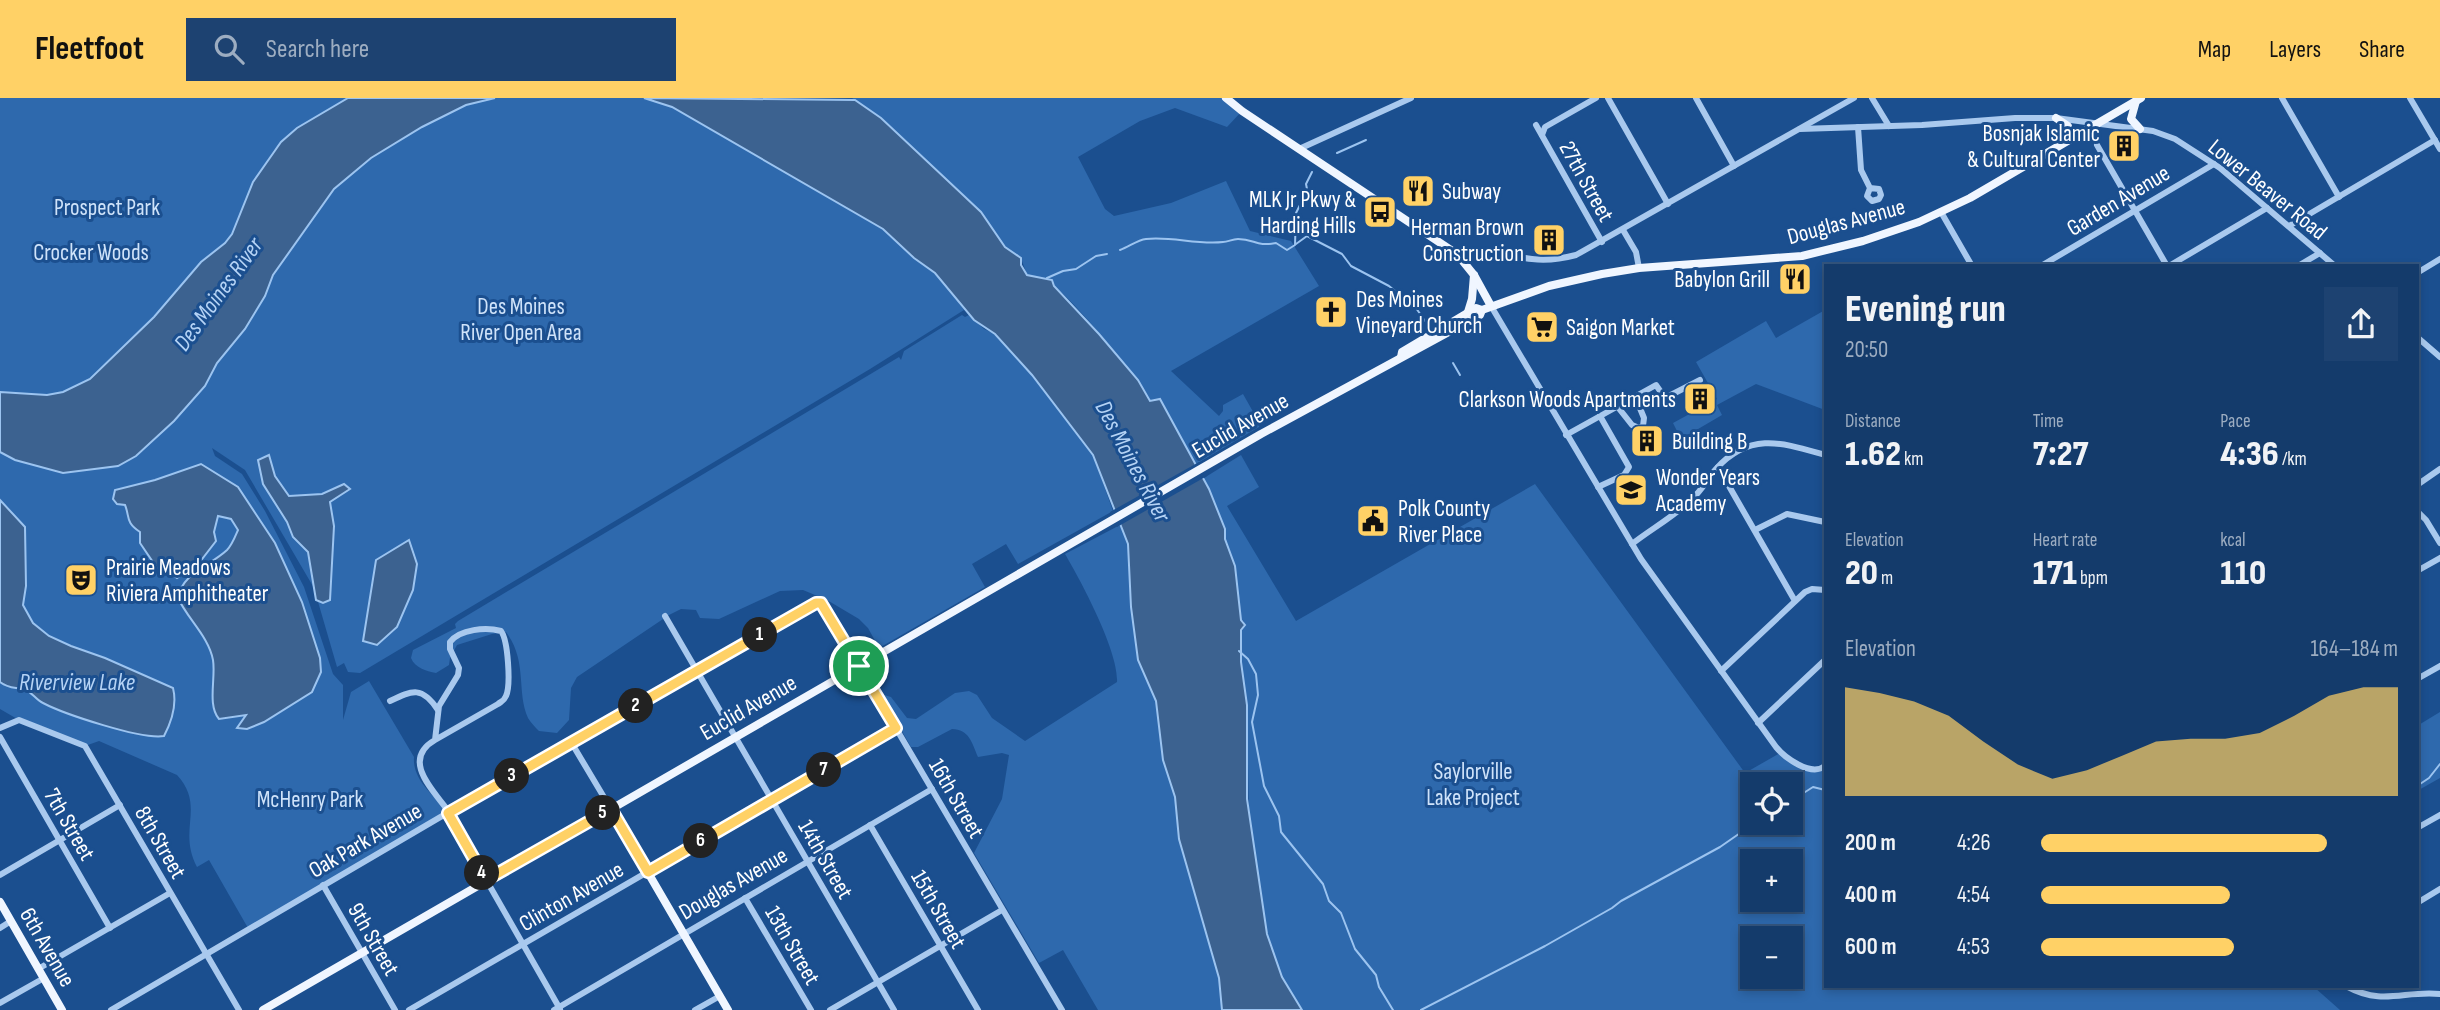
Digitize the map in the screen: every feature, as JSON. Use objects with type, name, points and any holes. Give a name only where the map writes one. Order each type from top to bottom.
[{"type":"main road","points":[[1228,99],[1457,254],[1474,275],[1487,308]]},
{"type":"main road","points":[[2138,100],[2132,118],[2140,129]]},
{"type":"main road","name":"Douglas Avenue","points":[[1487,308],[1549,286],[1639,268],[1811,255],[1884,235],[1970,198],[2138,100]]},
{"type":"main road","points":[[2056,118],[2068,126],[2059,146]]},
{"type":"main road","points":[[1468,312],[1474,275]]},
{"type":"main road","name":"Euclid Avenue","points":[[1401,357],[1402,352],[1468,312],[1476,308],[1487,308]]},
{"type":"main road","name":"Euclid Avenue","points":[[263,1010],[1096,530],[1480,315],[1487,308]]},
{"type":"main road","points":[[611,809],[728,1010]]},
{"type":"main road","name":"6th Avenue","points":[[0,902],[62,1010]]},
{"type":"street","points":[[1299,149],[1411,98]]},
{"type":"street","points":[[1542,137],[1545,127],[1596,98]]},
{"type":"street","points":[[1608,98],[1668,204]]},
{"type":"street","points":[[1696,98],[1734,166]]},
{"type":"street","points":[[1457,254],[1476,251],[1548,260],[1576,255],[1854,98]]},
{"type":"street","points":[[1872,98],[1889,126]]},
{"type":"street","points":[[2282,98],[2339,197]]},
{"type":"street","points":[[2410,98],[2440,149]]},
{"type":"street","points":[[1800,129],[2015,118],[2056,118],[2098,123]]},
{"type":"street","name":"Lower Beaver Road","points":[[2098,123],[2164,133],[2214,164],[2333,264]]},
{"type":"street","name":"27th Street","points":[[1536,125],[1602,242]]},
{"type":"street","points":[[1858,127],[1861,170],[1870,188]]},
{"type":"street","points":[[2288,226],[2435,140]]},
{"type":"street","points":[[2097,145],[2167,264]]},
{"type":"street","name":"Garden Avenue","points":[[2043,264],[2214,164]]},
{"type":"street","points":[[2171,264],[2267,208]]},
{"type":"street","points":[[1941,212],[1971,264]]},
{"type":"street","name":"27th Street","points":[[1623,230],[1636,251],[1639,268]]},
{"type":"street","points":[[2301,264],[2320,253]]},
{"type":"street","points":[[2419,272],[2440,259]]},
{"type":"street","points":[[1487,308],[1632,544],[1758,723],[1783,756],[1816,770],[1824,767]]},
{"type":"street","points":[[2419,339],[2440,357]]},
{"type":"street","points":[[1566,435],[1656,385],[1665,398],[1700,380]]},
{"type":"street","points":[[1617,407],[1632,425],[1639,428],[1643,426],[1644,418],[1635,396]]},
{"type":"street","points":[[1598,487],[1624,475],[1629,467],[1600,416]]},
{"type":"street","points":[[1632,544],[1692,499],[1718,467],[1738,451],[1762,442],[1779,443],[1824,455]]},
{"type":"street","points":[[1718,467],[1795,601]]},
{"type":"street","points":[[2419,484],[2440,469]]},
{"type":"street","points":[[2419,513],[2440,543]]},
{"type":"street","points":[[1755,530],[1787,514],[1824,522]]},
{"type":"street","points":[[2419,570],[2440,558]]},
{"type":"street","points":[[1721,671],[1795,601],[1812,589],[1824,590]]},
{"type":"street","name":"16th Street","points":[[821,603],[1062,1010]]},
{"type":"street","name":"Oak Park Avenue","points":[[111,1010],[571,742],[811,605],[821,603]]},
{"type":"street","name":"14th Street","points":[[665,616],[894,1010]]},
{"type":"street","points":[[435,740],[438,710],[458,675],[459,668],[450,649],[450,642],[456,635],[497,630],[503,634],[505,640],[507,694],[498,704],[435,740],[420,753],[421,769],[422,775],[449,813],[558,1009]]},
{"type":"street","points":[[1758,723],[1824,661]]},
{"type":"street","points":[[2419,678],[2440,666]]},
{"type":"street","points":[[390,701],[412,691],[419,692],[429,698],[438,710]]},
{"type":"street","name":"8th Street","points":[[0,728],[12,721],[26,722],[85,747],[239,1010]]},
{"type":"street","name":"Clinton Avenue","points":[[409,1010],[896,728]]},
{"type":"street","name":"7th Street","points":[[0,737],[110,928]]},
{"type":"street","points":[[571,742],[611,809]]},
{"type":"street","name":"Douglas Avenue","points":[[558,1009],[932,789]]},
{"type":"street","points":[[0,875],[120,805]]},
{"type":"street","points":[[2419,827],[2440,815]]},
{"type":"street","name":"15th Street","points":[[870,825],[978,1010]]},
{"type":"street","name":"9th Street","points":[[323,885],[395,1010]]},
{"type":"street","points":[[2419,902],[2440,889]]},
{"type":"street","points":[[38,969],[170,893]]},
{"type":"street","name":"13th Street","points":[[746,898],[811,1010]]},
{"type":"street","points":[[830,1010],[1002,910]]},
{"type":"street","points":[[0,928],[11,921]]},
{"type":"street","points":[[0,1003],[44,978]]},
{"type":"street","points":[[2351,988],[2377,998],[2421,993],[2440,994]]},
{"type":"street","points":[[695,1010],[720,996]]},
{"type":"green space","name":"Crocker Woods","points":[[0,98],[348,98],[297,128],[274,150],[253,182],[232,234],[201,262],[180,289],[141,330],[90,379],[63,392],[47,395],[0,392]]},
{"type":"green space","name":"Des Moines River Open Area","points":[[495,98],[644,98],[672,107],[883,229],[914,258],[935,273],[964,310],[870,369],[360,673],[348,672],[344,663],[337,667],[314,588],[245,470],[212,448],[215,456],[242,474],[265,511],[304,587],[333,674],[343,685],[343,720],[351,692],[369,681],[414,757],[414,765],[421,781],[449,812],[248,928],[209,860],[197,867],[190,841],[190,798],[177,775],[99,741],[85,746],[19,720],[0,709],[0,452],[15,460],[63,473],[118,466],[136,456],[174,421],[205,386],[217,363],[245,329],[265,296],[273,275],[334,189],[371,158],[422,127],[466,105]]},
{"type":"green space","points":[[852,98],[1226,98],[1242,111],[1227,127],[1175,108],[1140,121],[1078,157],[1105,209],[1114,216],[1171,203],[1226,181],[1250,231],[1291,241],[1319,286],[1171,371],[1219,416],[1223,405],[1243,394],[1260,424],[1259,427],[1196,464],[1160,399],[1150,401],[1120,359],[1074,305],[1052,285],[1027,275],[1021,258],[1005,247],[981,212],[881,118]]},
{"type":"green space","points":[[1824,311],[1824,410],[1756,384],[1717,405],[1722,415],[1681,439],[1673,423],[1717,399],[1696,362],[1766,321],[1776,338]]},
{"type":"green space","points":[[962,315],[969,315],[984,329],[995,334],[1032,375],[1093,455],[1113,511],[1018,564],[1006,544],[972,564],[985,587],[879,648],[868,628],[859,619],[827,600],[803,590],[780,591],[719,619],[700,618],[696,610],[681,609],[577,677],[571,688],[569,720],[557,733],[539,731],[528,718],[517,654],[506,632],[457,645],[449,665],[436,673],[421,668],[411,658],[413,650],[456,628],[458,621],[899,357],[901,360],[904,351]]},
{"type":"green space","name":"Saylorville Lake Project","points":[[1241,455],[1259,487],[1227,506],[1296,621],[1535,484],[1744,772],[1740,772],[1740,835],[1803,835],[1803,772],[1747,772],[1780,753],[1789,760],[1824,771],[1824,988],[2315,988],[2340,1010],[1302,1010],[1282,977],[1267,934],[1249,823],[1247,705],[1241,662],[1241,629],[1244,621],[1241,620],[1230,553],[1225,531],[1204,478]]},
{"type":"green space","points":[[1120,525],[1128,544],[1131,607],[1138,660],[1156,701],[1163,760],[1175,797],[1179,839],[1219,978],[1222,1010],[1098,1010],[1063,950],[1039,963],[974,853],[1002,799],[1009,755],[1002,753],[978,757],[966,734],[952,729],[918,747],[911,747],[883,698],[884,695],[891,697],[907,718],[916,719],[955,693],[969,691],[977,695],[992,718],[1025,741],[1117,682],[1106,635],[1065,554]]},
{"type":"green space","points":[[2440,712],[2440,778],[2419,790],[2419,725]]},
{"type":"water","name":"Des Moines River","points":[[348,98],[495,98],[466,105],[422,127],[371,158],[334,189],[273,275],[265,296],[245,329],[217,363],[205,386],[174,421],[136,456],[118,466],[63,473],[15,460],[0,452],[0,392],[47,395],[63,392],[90,379],[154,317],[201,262],[225,243],[232,234],[253,182],[281,142],[297,128]]},
{"type":"water","name":"Des Moines River","points":[[644,98],[855,100],[881,118],[981,212],[1005,247],[1021,258],[1021,265],[1027,275],[1052,280],[1054,286],[1138,380],[1150,401],[1160,399],[1209,489],[1225,529],[1225,539],[1235,566],[1241,620],[1245,625],[1241,630],[1241,662],[1247,705],[1247,799],[1267,934],[1282,977],[1302,1010],[1222,1010],[1219,978],[1179,839],[1175,797],[1163,760],[1156,701],[1138,660],[1131,607],[1128,544],[1093,455],[1032,375],[995,334],[974,320],[935,273],[914,258],[883,229],[672,107]]},
{"type":"water","points":[[269,455],[275,476],[289,496],[322,494],[344,484],[350,489],[330,502],[334,526],[330,600],[323,603],[316,600],[308,552],[293,537],[287,522],[263,484],[258,460]]},
{"type":"water","points":[[201,464],[238,487],[275,543],[302,602],[320,658],[321,672],[312,692],[264,722],[247,729],[237,728],[246,715],[219,719],[215,713],[211,652],[178,598],[185,582],[227,550],[238,530],[231,519],[218,516],[214,532],[216,541],[199,563],[177,578],[164,569],[157,568],[140,543],[140,532],[130,522],[125,505],[117,504],[113,499],[115,490]]},
{"type":"water","name":"Riverview Lake","points":[[0,500],[25,527],[26,586],[23,605],[33,623],[49,636],[173,688],[173,712],[164,736],[139,734],[85,719],[43,703],[27,691],[0,682]]},
{"type":"water","points":[[409,540],[417,564],[413,590],[397,627],[377,645],[363,641],[376,560]]},
{"type":"pier","points":[[1199,462],[1207,476],[1117,527],[1110,512]]},
{"type":"waterway","points":[[1337,153],[1366,140]]},
{"type":"waterway","points":[[1307,189],[1306,184],[1312,172]]},
{"type":"waterway","points":[[1120,250],[1155,238],[1213,243],[1244,239],[1264,244],[1276,243],[1287,250],[1295,245],[1296,213],[1304,197]]},
{"type":"waterway","points":[[1296,244],[1307,236],[1342,254],[1351,266],[1389,286],[1416,308],[1425,321]]},
{"type":"waterway","points":[[1047,278],[1076,269],[1096,256],[1107,254]]},
{"type":"waterway","points":[[1453,363],[1460,375]]},
{"type":"waterway","points":[[1239,651],[1248,659],[1256,674],[1258,695],[1252,722],[1264,786],[1279,816],[1281,832],[1323,884],[1329,901],[1341,913],[1355,949],[1376,975],[1379,987],[1393,1010]]},
{"type":"waterway","points":[[2419,785],[2429,778],[2440,764]]},
{"type":"waterway","points":[[1803,793],[1813,787],[1824,790]]},
{"type":"waterway","points":[[1421,1010],[1545,946],[1740,833]]},
{"type":"place","name":"Bosnjak Islamic & Cultural Center","points":[[2124,146]]},
{"type":"place","name":"Subway","points":[[1418,191]]},
{"type":"place","name":"MLK Jr Pkwy & Harding Hills","points":[[1380,212]]},
{"type":"place","name":"Herman Brown Construction","points":[[1549,240]]},
{"type":"place","name":"Babylon Grill","points":[[1795,279]]},
{"type":"place","name":"Des Moines Vineyard Church","points":[[1331,312]]},
{"type":"place","name":"Saigon Market","points":[[1542,327]]},
{"type":"place","name":"Clarkson Woods Apartments","points":[[1700,399]]},
{"type":"place","name":"Building B","points":[[1647,441]]},
{"type":"place","name":"Wonder Years Academy","points":[[1631,490]]},
{"type":"place","name":"Polk County River Place","points":[[1373,521]]},
{"type":"place","name":"Prairie Meadows Riviera Amphitheater","points":[[81,580]]},
{"type":"route","points":[[816,603],[821,603],[859,666],[896,728],[648,872],[611,809],[486,880],[448,813],[816,603]]},
{"type":"park label","name":"Prospect Park","points":[[107,207]]},
{"type":"park label","name":"McHenry Park","points":[[310,799]]}]
